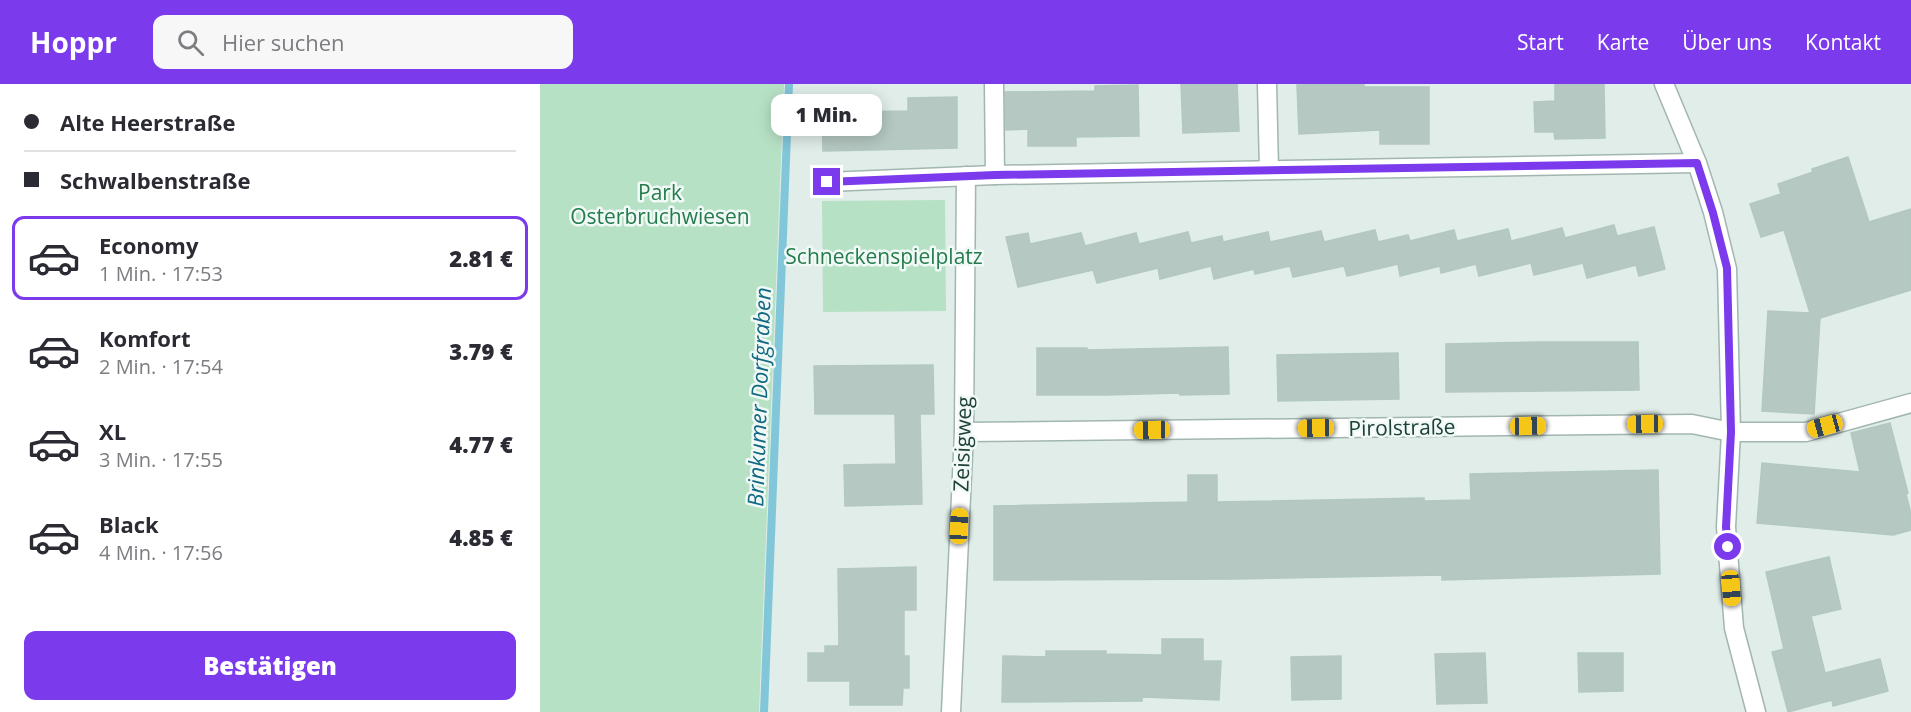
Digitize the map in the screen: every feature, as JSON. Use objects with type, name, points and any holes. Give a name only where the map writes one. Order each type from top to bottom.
[{"type":"street","points":[[994,84],[995,175]]},
{"type":"street","points":[[1267,84],[1269,170]]},
{"type":"street","points":[[1664,84],[1697,163],[1727,268],[1731,432],[1726,527],[1734,628],[1756,712]]},
{"type":"street","points":[[827,182],[995,175],[1697,163]]},
{"type":"street","name":"Zeisigweg","points":[[951,712],[964,432],[966,176]]},
{"type":"street","name":"Pirolstraße","points":[[964,432],[1692,424],[1731,432],[1806,432],[1911,403]]},
{"type":"green space","name":"Park Osterbruchwiesen","points":[[540,84],[784,84],[759,712],[540,712]]},
{"type":"green space","name":"Schneckenspielplatz","points":[[945,200],[946,311],[823,312],[822,201]]},
{"type":"building","points":[[1181,84],[1237,84],[1239,131],[1183,133]]},
{"type":"building","points":[[1364,84],[1364,87],[1429,87],[1429,144],[1380,144],[1380,130],[1299,134],[1297,85]]},
{"type":"building","points":[[1555,84],[1604,84],[1605,138],[1555,139],[1554,132],[1535,132],[1534,102],[1555,101]]},
{"type":"building","points":[[1138,85],[1139,136],[1076,137],[1076,146],[1028,146],[1028,129],[1006,130],[1005,92],[1095,91],[1095,86]]},
{"type":"building","points":[[957,97],[957,148],[823,151],[822,101],[852,101],[852,112],[908,111],[908,98]]},
{"type":"building","points":[[1848,157],[1869,222],[1911,209],[1911,290],[1820,318],[1814,414],[1762,411],[1768,311],[1810,313],[1784,230],[1761,237],[1750,204],[1781,194],[1778,184]]},
{"type":"building","points":[[1614,225],[1617,236],[1654,227],[1665,269],[1639,276],[1636,265],[1587,278],[1583,263],[1534,275],[1531,263],[1479,276],[1476,264],[1441,273],[1440,266],[1400,276],[1398,264],[1347,276],[1344,266],[1293,277],[1290,266],[1255,274],[1254,269],[1214,279],[1211,266],[1160,279],[1158,268],[1097,283],[1093,270],[1018,287],[1006,237],[1028,233],[1030,244],[1081,233],[1085,246],[1136,233],[1139,244],[1188,232],[1191,243],[1222,236],[1223,242],[1268,232],[1270,242],[1321,231],[1324,242],[1375,230],[1378,242],[1408,235],[1410,241],[1454,230],[1457,241],[1508,229],[1511,241],[1562,228],[1565,238]]},
{"type":"building","points":[[1638,342],[1639,390],[1446,392],[1446,344]]},
{"type":"building","points":[[1228,347],[1229,394],[1037,395],[1037,348],[1087,348],[1087,350]]},
{"type":"building","points":[[1398,353],[1399,399],[1278,401],[1277,355]]},
{"type":"building","points":[[933,365],[934,414],[920,414],[922,504],[845,506],[844,465],[896,464],[895,414],[815,414],[814,366]]},
{"type":"building","points":[[1890,423],[1908,493],[1906,494],[1911,514],[1911,530],[1893,535],[1757,523],[1762,463],[1860,472],[1851,433]]},
{"type":"building","points":[[1658,470],[1660,574],[1442,580],[1442,575],[994,580],[994,506],[1188,502],[1188,475],[1217,475],[1217,502],[1424,498],[1424,501],[1471,500],[1470,474]]},
{"type":"building","points":[[1829,557],[1841,609],[1811,616],[1825,673],[1880,659],[1888,691],[1833,706],[1832,700],[1788,712],[1772,652],[1784,649],[1766,572]]},
{"type":"building","points":[[916,567],[916,610],[904,610],[904,656],[909,656],[909,688],[903,688],[902,705],[850,705],[850,681],[808,681],[808,653],[825,653],[825,646],[839,646],[838,569]]},
{"type":"building","points":[[1162,639],[1203,639],[1203,661],[1221,661],[1219,700],[1142,697],[1142,701],[1002,702],[1003,656],[1046,657],[1046,651],[1106,651],[1106,654],[1162,655]]},
{"type":"building","points":[[1485,653],[1487,703],[1437,704],[1435,654]]},
{"type":"building","points":[[1578,653],[1623,653],[1623,691],[1579,692]]},
{"type":"building","points":[[1341,656],[1341,699],[1292,700],[1291,657]]},
{"type":"waterway","name":"Brinkumer Dorfgraben","points":[[764,712],[789,84]]},
{"type":"route","points":[[827,182],[995,175],[1697,163],[1727,268],[1731,432],[1726,527],[1728,547]]}]
